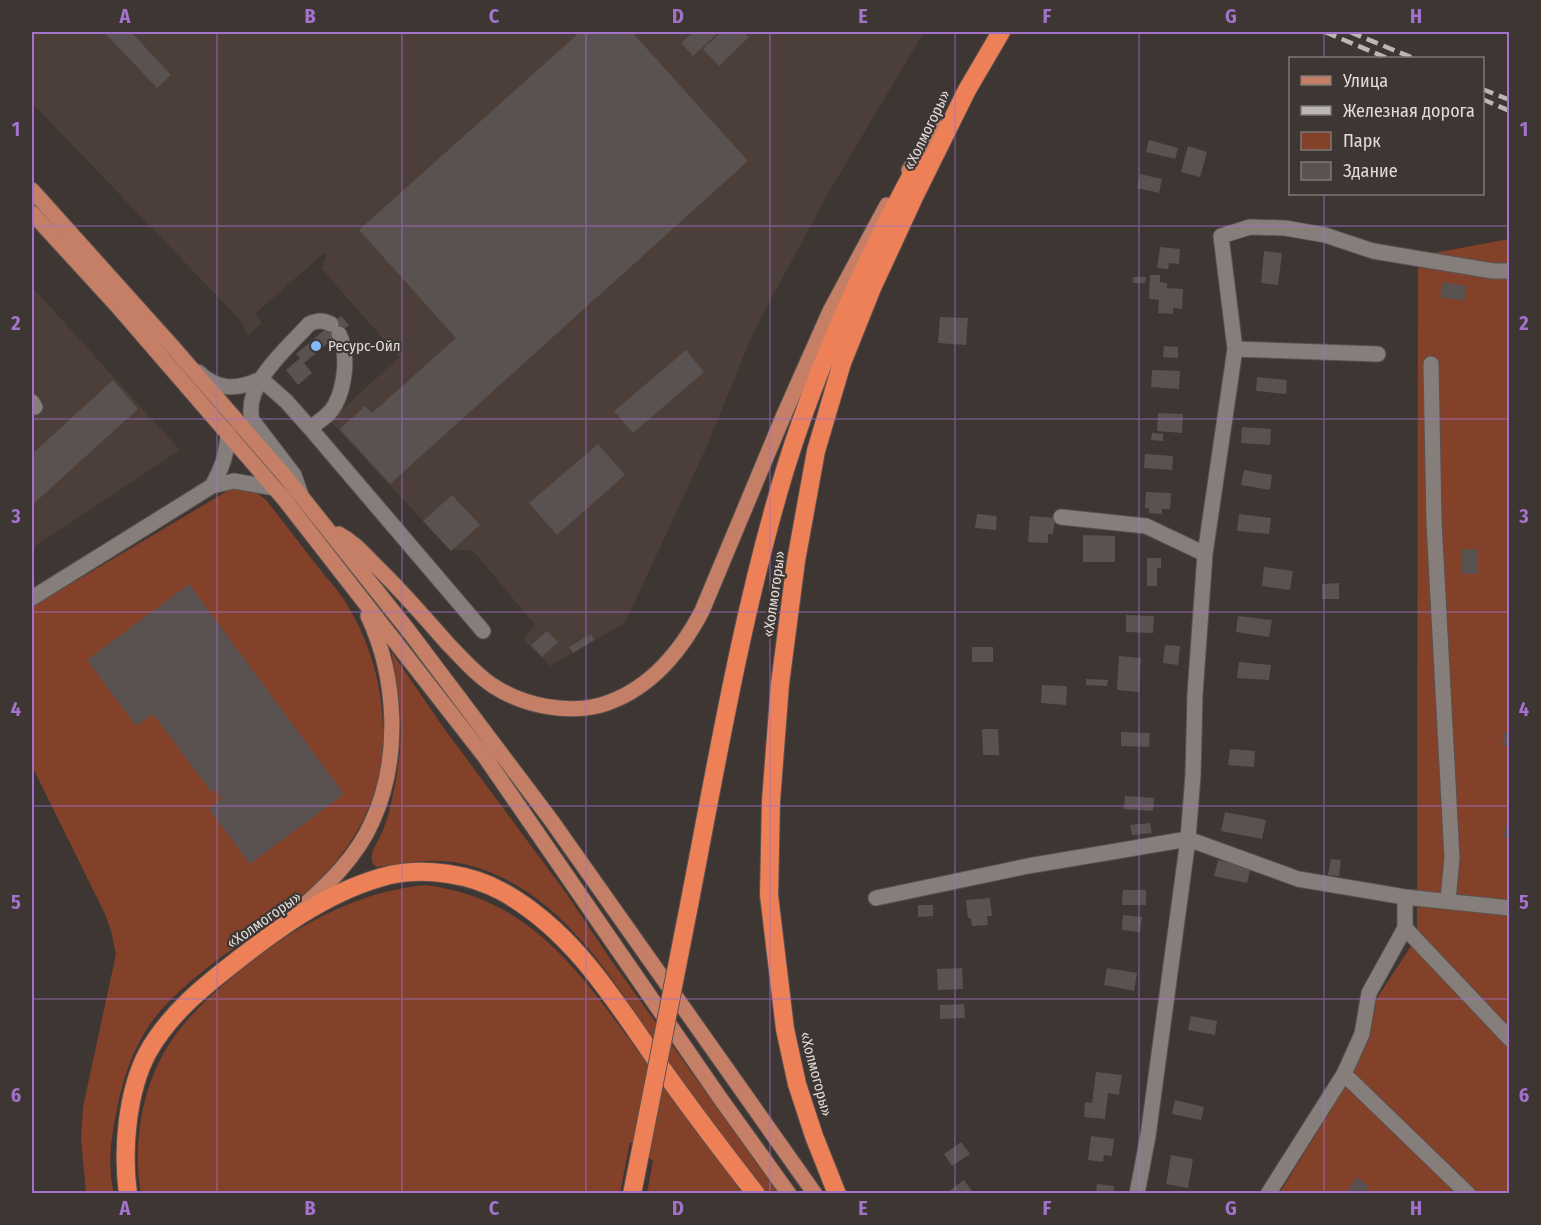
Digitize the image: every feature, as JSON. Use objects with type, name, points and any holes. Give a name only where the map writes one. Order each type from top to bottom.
[{"type":"highway","name":"«Холмогоры»","points":[[632,1194],[750,605],[786,469],[803,415],[852,297],[891,212],[937,127],[999,32]]},
{"type":"highway","name":"«Холмогоры»","points":[[837,1194],[797,1084],[785,1029],[769,895],[771,801],[777,719],[796,561],[816,451],[842,363],[872,288],[915,195],[967,90],[999,32]]},
{"type":"highway","name":"«Холмогоры»","points":[[128,1194],[125,1172],[132,1099],[148,1053],[172,1017],[200,989],[306,911],[352,888],[391,875],[421,872],[450,874],[475,880],[501,891],[550,925],[592,971],[756,1194]]},
{"type":"main road","points":[[326,527],[348,539],[390,580],[464,660],[496,688],[534,704],[574,709],[612,702],[628,693],[659,672],[690,633],[702,611],[783,417],[831,311],[883,211],[937,127]]},
{"type":"main road","points":[[32,190],[182,357],[326,527],[421,648],[551,820],[815,1194]]},
{"type":"main road","points":[[32,213],[228,433],[357,591],[485,757],[789,1194]]},
{"type":"main road","points":[[262,942],[333,879],[350,859],[372,823],[385,786],[391,748],[389,693],[376,632],[357,591]]},
{"type":"street","points":[[1137,1194],[1148,1136],[1188,839],[1205,554],[1235,349],[1221,236],[1250,227],[1285,228],[1325,235],[1373,250],[1492,271],[1509,270]]},
{"type":"street","points":[[302,499],[294,475],[252,420],[249,410],[261,379],[309,324],[324,321],[335,329],[343,341],[345,364],[334,406],[310,428]]},
{"type":"street","points":[[1235,349],[1377,354]]},
{"type":"street","points":[[182,357],[205,379],[227,388],[244,386],[261,379]]},
{"type":"street","points":[[1431,364],[1434,522],[1452,858],[1448,900]]},
{"type":"street","points":[[261,379],[286,400],[483,631]]},
{"type":"street","points":[[212,486],[221,471],[227,453],[228,433]]},
{"type":"street","points":[[32,598],[212,486],[234,481],[274,488]]},
{"type":"street","points":[[1061,517],[1146,526],[1205,554]]},
{"type":"street","points":[[876,898],[1028,866],[1188,839],[1298,879],[1405,897],[1509,908]]},
{"type":"street","points":[[1276,1190],[1344,1074],[1362,1034],[1369,993],[1404,928],[1405,897]]},
{"type":"street","points":[[1404,928],[1509,1039]]},
{"type":"street","points":[[1344,1074],[1468,1194]]},
{"type":"shaded area","points":[[32,32],[924,32],[830,190],[753,333],[707,446],[625,623],[550,666],[523,639],[535,625],[473,551],[449,549],[330,421],[399,357],[321,268],[326,257],[324,253],[255,314],[262,323],[248,335],[241,321],[32,103]]},
{"type":"shaded area","points":[[32,287],[180,450],[32,548]]},
{"type":"green space","points":[[1509,239],[1509,1193],[1279,1194],[1350,1079],[1370,1037],[1377,998],[1417,937],[1418,256]]},
{"type":"green space","points":[[234,487],[251,488],[266,500],[340,594],[357,622],[374,666],[382,712],[382,757],[377,784],[356,834],[323,877],[281,915],[193,979],[161,1010],[145,1032],[128,1069],[113,1130],[111,1172],[114,1193],[86,1193],[81,1139],[83,1107],[116,954],[105,914],[32,766],[32,607]]},
{"type":"green space","points":[[391,651],[443,727],[566,893],[611,960],[778,1193],[767,1193],[711,1125],[614,982],[589,949],[562,920],[531,895],[497,875],[459,863],[428,861],[377,867],[373,864],[373,851],[388,814],[399,760],[400,707]]},
{"type":"green space","points":[[425,885],[463,893],[496,906],[526,924],[552,946],[599,999],[743,1193],[647,1193],[653,1161],[630,1142],[620,1193],[141,1194],[138,1143],[147,1091],[167,1048],[203,1003],[256,958],[300,928],[324,915],[373,896]]},
{"type":"building","points":[[104,32],[131,32],[171,75],[157,88]]},
{"type":"building","points":[[580,32],[632,32],[748,161],[390,484],[340,429],[365,406],[372,413],[456,338],[359,230]]},
{"type":"building","points":[[693,32],[719,32],[693,56],[681,43]]},
{"type":"building","points":[[721,32],[744,32],[749,37],[719,66],[703,49]]},
{"type":"building","points":[[1149,140],[1178,148],[1175,159],[1146,152]]},
{"type":"building","points":[[1188,146],[1207,152],[1200,177],[1181,172]]},
{"type":"building","points":[[1140,174],[1162,179],[1159,193],[1137,188]]},
{"type":"building","points":[[1160,247],[1180,249],[1179,264],[1169,263],[1168,269],[1157,268]]},
{"type":"building","points":[[1264,251],[1282,253],[1278,285],[1261,283]]},
{"type":"building","points":[[1150,275],[1160,275],[1160,282],[1167,283],[1167,288],[1183,289],[1182,309],[1173,308],[1173,314],[1158,313],[1159,300],[1149,299]]},
{"type":"building","points":[[1133,277],[1146,277],[1145,283],[1133,283]]},
{"type":"building","points":[[1443,282],[1467,286],[1464,301],[1440,297]]},
{"type":"building","points":[[341,316],[349,325],[304,363],[312,373],[298,385],[286,370],[300,358],[296,354]]},
{"type":"building","points":[[940,317],[968,318],[966,345],[938,343]]},
{"type":"building","points":[[1164,346],[1178,347],[1178,358],[1163,357]]},
{"type":"building","points":[[686,350],[704,372],[633,433],[614,411]]},
{"type":"building","points":[[1152,370],[1180,371],[1179,389],[1151,387]]},
{"type":"building","points":[[1257,377],[1287,380],[1286,394],[1256,391]]},
{"type":"building","points":[[113,380],[138,409],[32,505],[32,454]]},
{"type":"building","points":[[1158,413],[1183,414],[1182,433],[1157,431]]},
{"type":"building","points":[[1242,427],[1271,429],[1270,445],[1241,443]]},
{"type":"building","points":[[1152,433],[1163,434],[1163,441],[1151,440]]},
{"type":"building","points":[[598,444],[625,475],[557,535],[529,503]]},
{"type":"building","points":[[1145,454],[1173,456],[1172,470],[1144,468]]},
{"type":"building","points":[[1244,470],[1272,475],[1270,490],[1241,485]]},
{"type":"building","points":[[1146,492],[1171,493],[1170,509],[1162,509],[1162,514],[1149,513],[1149,508],[1145,508]]},
{"type":"building","points":[[452,495],[480,525],[451,551],[423,521]]},
{"type":"building","points":[[977,514],[997,516],[996,530],[975,528]]},
{"type":"building","points":[[1239,514],[1271,518],[1269,534],[1237,531]]},
{"type":"building","points":[[1030,516],[1055,518],[1053,534],[1048,534],[1048,543],[1028,542]]},
{"type":"building","points":[[1083,535],[1115,536],[1115,562],[1083,562]]},
{"type":"building","points":[[1462,549],[1478,549],[1478,574],[1462,574]]},
{"type":"building","points":[[1147,558],[1161,558],[1161,568],[1157,568],[1157,586],[1147,586]]},
{"type":"building","points":[[1264,567],[1293,571],[1290,590],[1262,586]]},
{"type":"building","points":[[1339,583],[1339,599],[1322,599],[1322,584]]},
{"type":"building","points":[[189,584],[344,794],[250,864],[209,809],[222,799],[215,790],[212,793],[153,714],[136,726],[87,660]]},
{"type":"building","points":[[1126,615],[1154,616],[1153,633],[1126,632]]},
{"type":"building","points":[[1238,616],[1272,620],[1269,637],[1236,632]]},
{"type":"building","points":[[547,631],[558,642],[542,657],[531,645]]},
{"type":"building","points":[[591,634],[594,640],[573,653],[569,647]]},
{"type":"building","points":[[1165,645],[1180,646],[1178,665],[1163,663]]},
{"type":"building","points":[[972,647],[993,647],[993,662],[972,662]]},
{"type":"building","points":[[1119,656],[1141,658],[1139,692],[1117,690]]},
{"type":"building","points":[[1239,662],[1271,665],[1269,680],[1237,678]]},
{"type":"building","points":[[1086,679],[1108,680],[1107,686],[1086,685]]},
{"type":"building","points":[[1042,685],[1067,686],[1066,705],[1041,703]]},
{"type":"building","points":[[982,729],[998,729],[999,755],[983,755]]},
{"type":"building","points":[[1121,732],[1150,733],[1149,747],[1121,746]]},
{"type":"building","points":[[1504,732],[1510,733],[1510,747],[1502,745]]},
{"type":"building","points":[[1230,749],[1255,751],[1254,767],[1228,765]]},
{"type":"building","points":[[1125,796],[1154,798],[1153,811],[1124,809]]},
{"type":"building","points":[[1225,812],[1266,820],[1262,839],[1221,831]]},
{"type":"building","points":[[1150,823],[1152,833],[1132,835],[1130,825]]},
{"type":"building","points":[[1505,825],[1510,825],[1510,838],[1504,838]]},
{"type":"building","points":[[1331,859],[1341,860],[1339,876],[1328,875]]},
{"type":"building","points":[[1218,860],[1251,867],[1247,883],[1214,876]]},
{"type":"building","points":[[1123,890],[1146,890],[1146,905],[1122,905]]},
{"type":"building","points":[[990,898],[992,916],[987,916],[988,925],[972,926],[971,918],[968,918],[966,900]]},
{"type":"building","points":[[918,905],[933,905],[933,916],[918,917]]},
{"type":"building","points":[[1123,915],[1142,917],[1140,932],[1122,930]]},
{"type":"building","points":[[962,968],[963,989],[938,990],[937,969]]},
{"type":"building","points":[[1107,968],[1137,973],[1134,991],[1104,985]]},
{"type":"building","points":[[964,1004],[965,1018],[940,1019],[940,1005]]},
{"type":"building","points":[[1191,1016],[1217,1021],[1215,1035],[1188,1030]]},
{"type":"building","points":[[1096,1072],[1122,1075],[1119,1095],[1108,1093],[1105,1119],[1084,1117],[1085,1102],[1092,1103]]},
{"type":"building","points":[[1175,1100],[1204,1107],[1201,1120],[1172,1114]]},
{"type":"building","points":[[1091,1136],[1114,1139],[1112,1156],[1104,1155],[1103,1162],[1088,1160]]},
{"type":"building","points":[[961,1142],[970,1154],[952,1166],[944,1154]]},
{"type":"building","points":[[1171,1155],[1193,1159],[1188,1188],[1166,1184]]},
{"type":"building","points":[[1357,1177],[1369,1186],[1364,1194],[1346,1194]]},
{"type":"building","points":[[964,1180],[974,1194],[945,1194]]},
{"type":"building","points":[[1097,1184],[1114,1186],[1114,1194],[1096,1194]]},
{"type":"railway","points":[[1325,32],[1385,57]]},
{"type":"railway","points":[[1350,32],[1411,57]]},
{"type":"railway","points":[[1484,90],[1510,100]]},
{"type":"railway","points":[[1484,100],[1510,111]]},
{"type":"place","name":"Ресурс-Ойл","points":[[316,346]]}]
